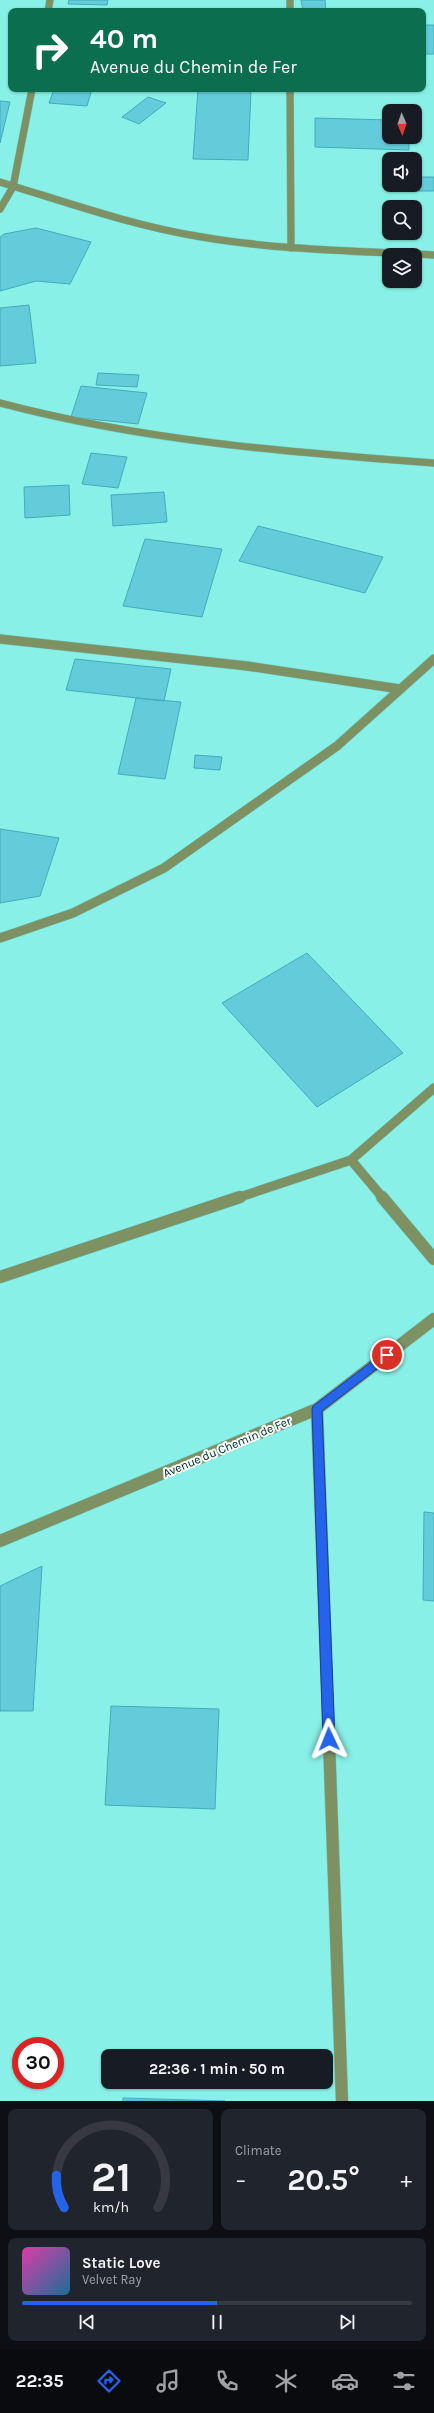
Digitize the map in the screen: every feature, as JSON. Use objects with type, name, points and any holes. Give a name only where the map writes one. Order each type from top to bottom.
[{"type":"street","points":[[0,209],[13,187],[31,92]]},
{"type":"street","points":[[290,92],[291,248]]},
{"type":"street","points":[[0,182],[131,221],[202,237],[291,248],[434,255]]},
{"type":"street","points":[[0,403],[106,430],[269,451],[434,463]]},
{"type":"street","points":[[0,639],[247,666],[400,689]]},
{"type":"street","points":[[0,938],[73,913],[164,868],[337,746],[434,659]]},
{"type":"street","points":[[0,1277],[351,1160],[434,1088]]},
{"type":"street","points":[[351,1160],[434,1259]]},
{"type":"street","name":"Avenue du Chemin de Fer","points":[[0,1542],[317,1409],[434,1319]]},
{"type":"street","points":[[317,1409],[342,2101]]},
{"type":"building","points":[[69,0],[108,0],[107,5],[68,4]]},
{"type":"building","points":[[301,0],[325,0],[326,8],[302,8]]},
{"type":"building","points":[[426,25],[434,25],[434,54],[426,54]]},
{"type":"building","points":[[53,92],[91,92],[87,106],[49,103]]},
{"type":"building","points":[[198,92],[251,92],[248,160],[193,159]]},
{"type":"building","points":[[148,97],[166,103],[139,124],[122,117]]},
{"type":"building","points":[[0,101],[10,102],[0,143]]},
{"type":"building","points":[[315,118],[382,120],[382,144],[409,144],[409,150],[315,147]]},
{"type":"building","points":[[422,177],[434,177],[434,191],[422,191]]},
{"type":"building","points":[[36,228],[91,242],[70,284],[36,281],[0,291],[0,237],[4,234]]},
{"type":"building","points":[[29,305],[36,363],[0,366],[0,308]]},
{"type":"building","points":[[98,373],[139,375],[137,387],[96,385]]},
{"type":"building","points":[[81,386],[147,393],[138,424],[71,417]]},
{"type":"building","points":[[91,453],[127,457],[118,488],[82,484]]},
{"type":"building","points":[[69,485],[70,515],[25,518],[24,487]]},
{"type":"building","points":[[164,492],[167,522],[113,526],[111,495]]},
{"type":"building","points":[[258,526],[383,557],[365,593],[239,561]]},
{"type":"building","points":[[145,539],[222,549],[202,617],[123,606]]},
{"type":"building","points":[[75,659],[171,669],[164,701],[66,690]]},
{"type":"building","points":[[136,698],[181,702],[165,779],[118,774]]},
{"type":"building","points":[[195,755],[222,757],[220,770],[194,768]]},
{"type":"building","points":[[0,829],[59,838],[40,896],[0,903]]},
{"type":"building","points":[[307,953],[403,1053],[317,1107],[222,1003]]},
{"type":"building","points":[[424,1512],[434,1513],[434,1601],[423,1600]]},
{"type":"building","points":[[42,1566],[33,1711],[0,1711],[0,1586]]},
{"type":"building","points":[[111,1706],[219,1709],[215,1809],[105,1805]]},
{"type":"building","points":[[123,2098],[225,2101],[123,2101]]},
{"type":"route","points":[[329,1739],[317,1409],[387,1355]]}]
